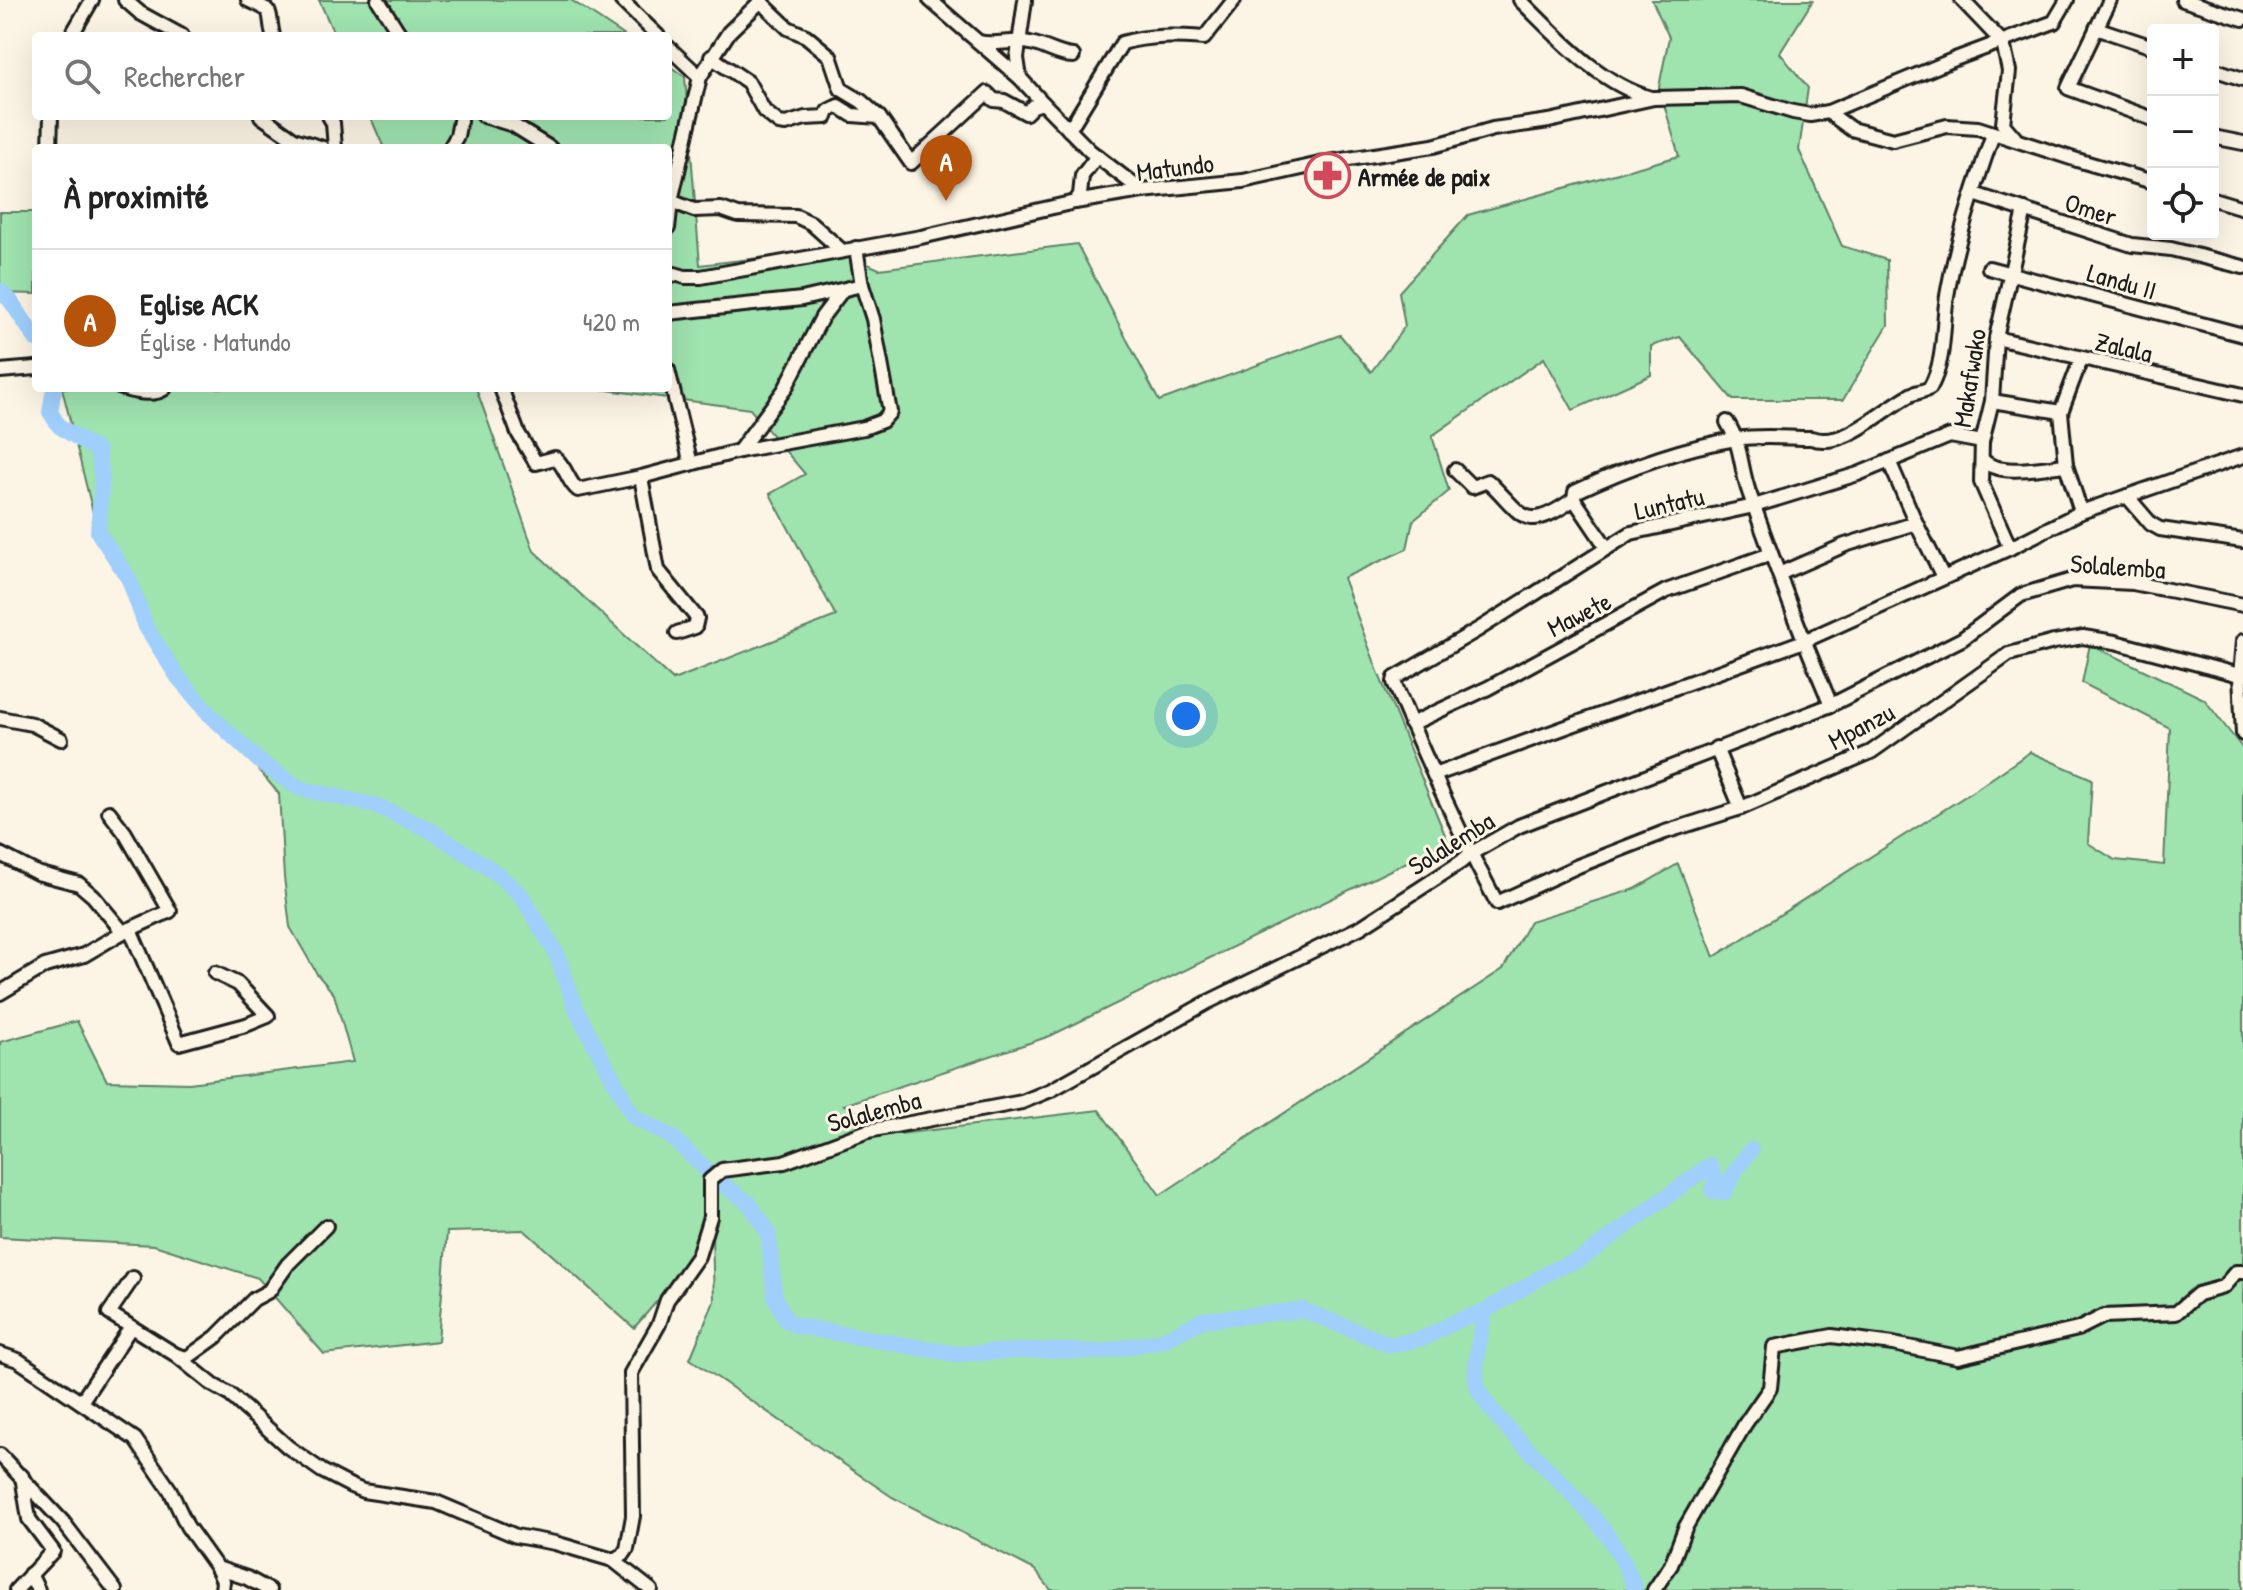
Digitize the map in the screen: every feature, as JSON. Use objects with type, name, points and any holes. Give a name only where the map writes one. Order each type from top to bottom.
[{"type":"street","points":[[73,32],[92,0]]},
{"type":"street","points":[[125,0],[140,13],[175,32]]},
{"type":"street","points":[[248,0],[267,9],[271,15],[269,32]]},
{"type":"street","points":[[378,0],[398,32]]},
{"type":"street","points":[[621,0],[654,32]]},
{"type":"street","points":[[930,0],[1020,78],[1032,94],[1097,156],[1142,191]]},
{"type":"street","points":[[1020,78],[1017,58],[1025,0]]},
{"type":"street","points":[[1069,130],[1122,43],[1139,38],[1204,38],[1234,0]]},
{"type":"street","points":[[1520,0],[1590,65],[1618,83],[1654,98]]},
{"type":"street","points":[[1962,0],[2003,43],[2009,71],[2003,124],[2017,140]]},
{"type":"street","points":[[1828,112],[2054,22],[2067,0]]},
{"type":"street","points":[[2110,0],[2068,86],[2069,91],[2147,117]]},
{"type":"street","points":[[2183,0],[2243,19]]},
{"type":"street","points":[[672,192],[700,77],[729,32],[762,1],[788,28],[806,36],[831,58],[841,89],[879,117],[911,163],[987,93],[994,100],[1004,101],[1026,113],[1033,106],[1043,103]]},
{"type":"street","points":[[2096,28],[2147,45]]},
{"type":"street","points":[[979,42],[1030,43],[1062,56],[1073,56]]},
{"type":"street","points":[[672,51],[700,77]]},
{"type":"street","points":[[711,57],[748,82],[764,111],[779,123],[826,117],[828,111],[838,106],[852,115],[879,117]]},
{"type":"street","points":[[2219,71],[2243,79]]},
{"type":"street","name":"Matundo","points":[[672,274],[701,277],[921,237],[1075,202],[1142,191],[1243,181],[1329,162],[1433,146],[1493,129],[1549,121],[1654,98],[1749,97],[1793,112],[1810,115],[1828,112]]},
{"type":"street","points":[[1828,112],[1851,129],[1885,139],[1902,140],[1956,125],[1978,128],[2147,180]]},
{"type":"street","points":[[50,144],[51,120]]},
{"type":"street","points":[[267,120],[294,139],[310,144]]},
{"type":"street","points":[[331,120],[335,144]]},
{"type":"street","points":[[452,144],[460,120]]},
{"type":"street","points":[[497,120],[513,125],[544,144]]},
{"type":"street","points":[[1607,548],[1574,499],[1575,492],[1621,470],[1737,439],[1811,438],[1823,442],[1841,437],[1909,396],[1930,388],[1945,338],[1946,299],[1953,268],[1993,134]]},
{"type":"street","points":[[2219,138],[2243,143]]},
{"type":"street","points":[[1075,202],[1080,195],[1082,176],[1097,156]]},
{"type":"street","name":"Omer","points":[[1974,194],[2132,245],[2171,249],[2243,267]]},
{"type":"street","points":[[672,201],[694,210],[721,209],[738,215],[796,216],[811,223],[841,250]]},
{"type":"street","points":[[2219,201],[2243,208]]},
{"type":"street","name":"Makafwako","points":[[2010,548],[1981,482],[1982,442],[1992,401],[1996,338],[2025,210]]},
{"type":"street","points":[[503,392],[518,433],[536,463],[555,458],[562,463],[575,490],[641,477],[739,451],[864,428],[882,421],[890,412],[856,248]]},
{"type":"street","name":"Landu II","points":[[1989,268],[2243,335]]},
{"type":"street","points":[[672,313],[763,304],[862,285]]},
{"type":"street","points":[[739,451],[785,389],[822,317],[843,290]]},
{"type":"street","name":"Zalala","points":[[1996,338],[2243,395]]},
{"type":"street","points":[[2081,359],[2061,412],[2066,465],[2081,512]]},
{"type":"street","points":[[0,371],[32,368]]},
{"type":"street","points":[[672,386],[691,464]]},
{"type":"street","points":[[1992,401],[2061,412]]},
{"type":"street","points":[[1727,422],[1737,439],[1743,471],[1771,554],[1831,705]]},
{"type":"street","name":"Luntatu","points":[[1411,724],[1394,679],[1631,533],[1754,506],[1858,474],[1950,436],[1982,442]]},
{"type":"street","points":[[1434,775],[1804,641],[2010,548],[2081,512],[2243,456]]},
{"type":"street","points":[[1983,460],[1988,466],[2001,470],[2066,465]]},
{"type":"street","points":[[1889,461],[1943,577]]},
{"type":"street","points":[[1455,470],[1472,487],[1488,481],[1515,510],[1527,517],[1546,517],[1574,499]]},
{"type":"street","points":[[641,477],[658,570],[698,621],[693,629],[677,633]]},
{"type":"street","points":[[2127,496],[2151,524],[2160,529],[2243,541]]},
{"type":"street","points":[[1779,574],[1845,545],[1916,523]]},
{"type":"street","name":"Mawete","points":[[1411,724],[1488,688],[1666,591],[1771,554]]},
{"type":"street","name":"Solalemba","points":[[613,1560],[627,1549],[633,1516],[631,1373],[659,1324],[667,1300],[698,1256],[710,1217],[708,1201],[713,1177],[722,1170],[784,1162],[868,1131],[1022,1102],[1051,1090],[1208,1002],[1361,927],[1470,854],[1519,826],[1831,705],[1962,639],[2021,595],[2072,580],[2133,583],[2243,605]]},
{"type":"street","name":"Mpanzu","points":[[1470,854],[1497,903],[1578,866],[1665,832],[1741,808],[1871,752],[2009,654],[2054,642],[2083,637],[2115,642],[2242,676]]},
{"type":"street","points":[[2243,641],[2243,734]]},
{"type":"street","points":[[0,718],[32,724],[61,739]]},
{"type":"street","points":[[1411,724],[1470,854]]},
{"type":"street","points":[[1716,748],[1741,808]]},
{"type":"street","points":[[0,993],[45,966],[84,955],[170,911],[125,833],[109,812]]},
{"type":"street","points":[[0,854],[37,873],[79,884],[93,896],[126,931],[179,1043],[268,1016],[238,984],[215,973]]},
{"type":"street","points":[[176,1355],[187,1358],[216,1337],[247,1305],[269,1291],[288,1264],[326,1226]]},
{"type":"street","points":[[1654,1590],[1671,1565],[1685,1528],[1737,1437],[1770,1388],[1774,1347],[1832,1336],[1958,1357],[2078,1329],[2104,1316],[2176,1313],[2198,1294],[2223,1287],[2236,1272],[2243,1272]]},
{"type":"street","points":[[133,1278],[109,1313],[176,1355],[229,1394],[288,1447],[322,1471],[363,1491],[436,1502],[516,1536],[555,1543],[613,1560],[636,1586],[651,1590]]},
{"type":"street","points":[[81,1402],[131,1327]]},
{"type":"street","points":[[0,1354],[18,1360],[135,1439],[170,1490],[187,1526],[217,1568],[223,1581],[222,1590]]},
{"type":"street","points":[[0,1455],[71,1532],[115,1590]]},
{"type":"street","points":[[22,1476],[29,1519],[53,1551]]},
{"type":"street","points":[[16,1590],[71,1532]]},
{"type":"street","points":[[217,1568],[247,1578],[269,1590]]},
{"type":"street","points":[[30,1574],[38,1590]]},
{"type":"green space","points":[[319,0],[571,0],[619,32],[333,32]]},
{"type":"green space","points":[[1652,0],[1813,0],[1780,53],[1808,88],[1799,150],[1842,246],[1887,260],[1888,325],[1843,400],[1733,400],[1680,337],[1651,346],[1651,375],[1573,410],[1544,358],[1432,436],[1449,491],[1413,521],[1407,549],[1343,578],[1448,842],[1050,1036],[844,1105],[899,1134],[1099,1110],[1160,1195],[1503,969],[1530,921],[1635,889],[1678,864],[1714,957],[2030,752],[2092,779],[2088,843],[2115,860],[2164,865],[2170,728],[2082,683],[2090,644],[2204,699],[2243,749],[2243,1590],[1051,1590],[1035,1570],[892,1497],[690,1359],[714,1301],[712,1237],[634,1328],[524,1230],[447,1232],[438,1341],[324,1354],[258,1278],[154,1245],[0,1237],[0,1042],[77,1021],[107,1081],[189,1083],[353,1062],[334,994],[317,974],[290,927],[279,794],[189,688],[102,549],[63,392],[477,392],[534,551],[673,680],[836,616],[770,494],[805,474],[750,409],[622,392],[672,392],[672,144],[382,144],[372,120],[672,120],[672,68],[685,77],[700,265],[834,249],[879,269],[1077,244],[1159,401],[1340,335],[1371,372],[1405,326],[1399,292],[1468,215],[1679,156],[1659,87],[1669,37]]},
{"type":"green space","points":[[0,212],[32,212],[32,294],[0,293]]},
{"type":"waterway","points":[[0,291],[10,300],[32,333]]},
{"type":"waterway","points":[[53,392],[50,412],[59,426],[98,451],[102,480],[98,532],[129,579],[146,627],[177,676],[210,715],[259,761],[299,788],[377,806],[428,829],[495,872],[521,895],[556,953],[577,1011],[633,1116],[673,1138],[717,1180],[749,1203],[768,1232],[775,1297],[786,1320],[797,1326],[956,1354],[1037,1350],[1101,1352],[1163,1340],[1203,1320],[1303,1310],[1391,1345],[1424,1338],[1485,1311],[1555,1269],[1581,1259],[1710,1165],[1715,1177],[1713,1191],[1725,1192],[1751,1150]]},
{"type":"waterway","points":[[1485,1311],[1476,1368],[1480,1392],[1507,1427],[1590,1513],[1616,1549],[1635,1590]]},
{"type":"place","name":"Armée de paix","points":[[1327,176]]},
{"type":"place","name":"Eglise ACK","points":[[946,201]]}]
